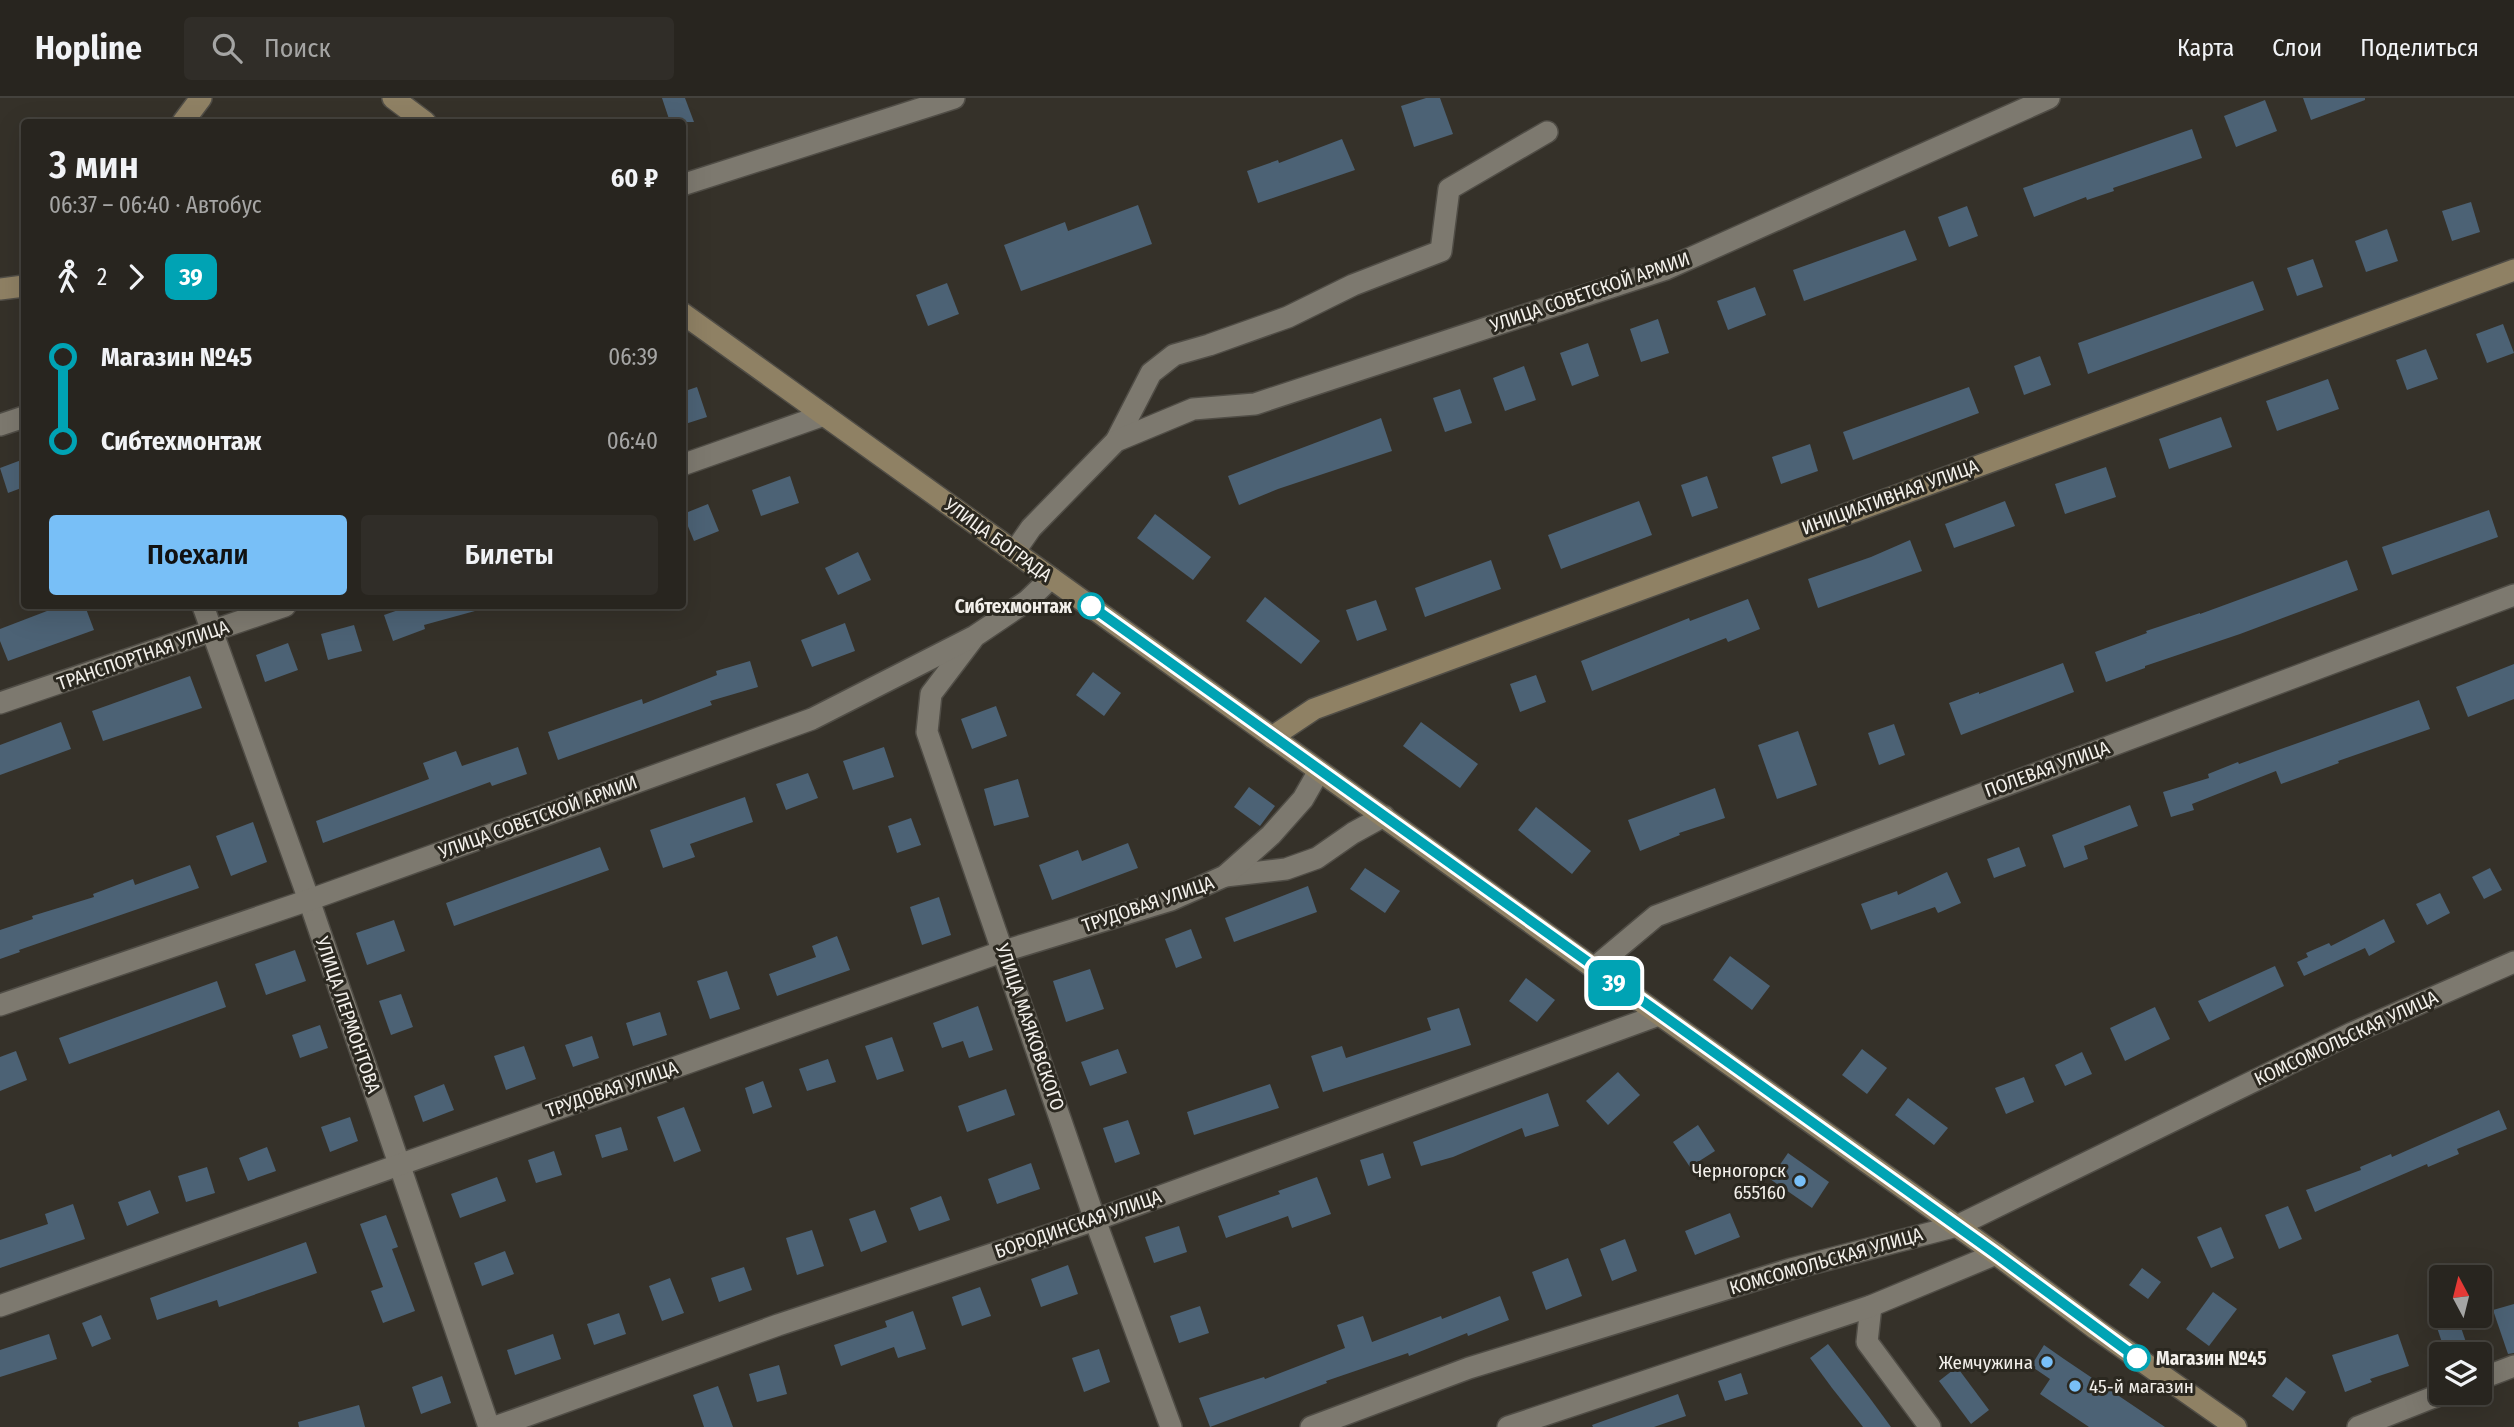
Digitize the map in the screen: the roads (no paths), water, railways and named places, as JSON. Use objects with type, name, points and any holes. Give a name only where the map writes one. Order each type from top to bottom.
[{"type":"main road","points":[[185,119],[201,98]]},
{"type":"main road","points":[[393,98],[421,119]]},
{"type":"main road","name":"ИНИЦИАТИВНАЯ УЛИЦА","points":[[1272,737],[1314,709],[2514,270]]},
{"type":"main road","points":[[0,289],[21,286]]},
{"type":"main road","name":"УЛИЦА БОГРАДА","points":[[686,316],[2236,1427]]},
{"type":"street","points":[[686,184],[954,98]]},
{"type":"street","name":"УЛИЦА СОВЕТСКОЙ АРМИИ","points":[[1116,441],[1193,409],[1255,404],[1666,269],[2049,98]]},
{"type":"street","name":"УЛИЦА СОВЕТСКОЙ АРМИИ","points":[[1015,551],[1031,528],[1116,441],[1152,373],[1174,355],[1287,317],[1353,285],[1441,251],[1449,189],[1547,132]]},
{"type":"street","points":[[686,464],[824,415]]},
{"type":"street","points":[[0,425],[21,418]]},
{"type":"street","name":"УЛИЦА СОВЕТСКОЙ АРМИИ","points":[[0,1005],[309,900],[812,719],[975,636],[1027,601],[1051,578]]},
{"type":"street","name":"ПОЛЕВАЯ УЛИЦА","points":[[1594,968],[1656,916],[2514,594]]},
{"type":"street","name":"УЛИЦА ЛЕРМОНТОВА","points":[[204,609],[309,900],[489,1427]]},
{"type":"street","name":"ТРАНСПОРТНАЯ УЛИЦА","points":[[0,703],[276,609]]},
{"type":"street","name":"УЛИЦА МАЯКОВСКОГО","points":[[975,636],[931,694],[927,732],[1095,1220],[1171,1427]]},
{"type":"street","name":"ТРУДОВАЯ УЛИЦА","points":[[1225,876],[1279,826],[1303,799],[1319,771]]},
{"type":"street","name":"ТРУДОВАЯ УЛИЦА","points":[[0,1306],[1004,951],[1171,900],[1225,876],[1286,869],[1317,858],[1384,816]]},
{"type":"street","name":"КОМСОМОЛЬСКАЯ УЛИЦА","points":[[1311,1427],[1494,1360],[1791,1269],[1956,1226],[2352,1033],[2514,962]]},
{"type":"street","name":"БОРОДИНСКАЯ УЛИЦА","points":[[495,1427],[778,1325],[1095,1220],[1659,1015]]},
{"type":"street","points":[[1508,1427],[1871,1306],[1996,1254]]},
{"type":"street","points":[[1871,1306],[1867,1342],[1930,1427]]},
{"type":"street","points":[[2492,1375],[2514,1366]]},
{"type":"street","points":[[2358,1427],[2429,1399]]},
{"type":"place","name":"Сибтехмонтаж","points":[[1091,606]]},
{"type":"place","name":"Черногорск 655160","points":[[1800,1181]]},
{"type":"place","name":"Магазин №45","points":[[2137,1358]]},
{"type":"place","name":"Жемчужина","points":[[2047,1362]]},
{"type":"place","name":"45-й магазин","points":[[2075,1386]]}]
